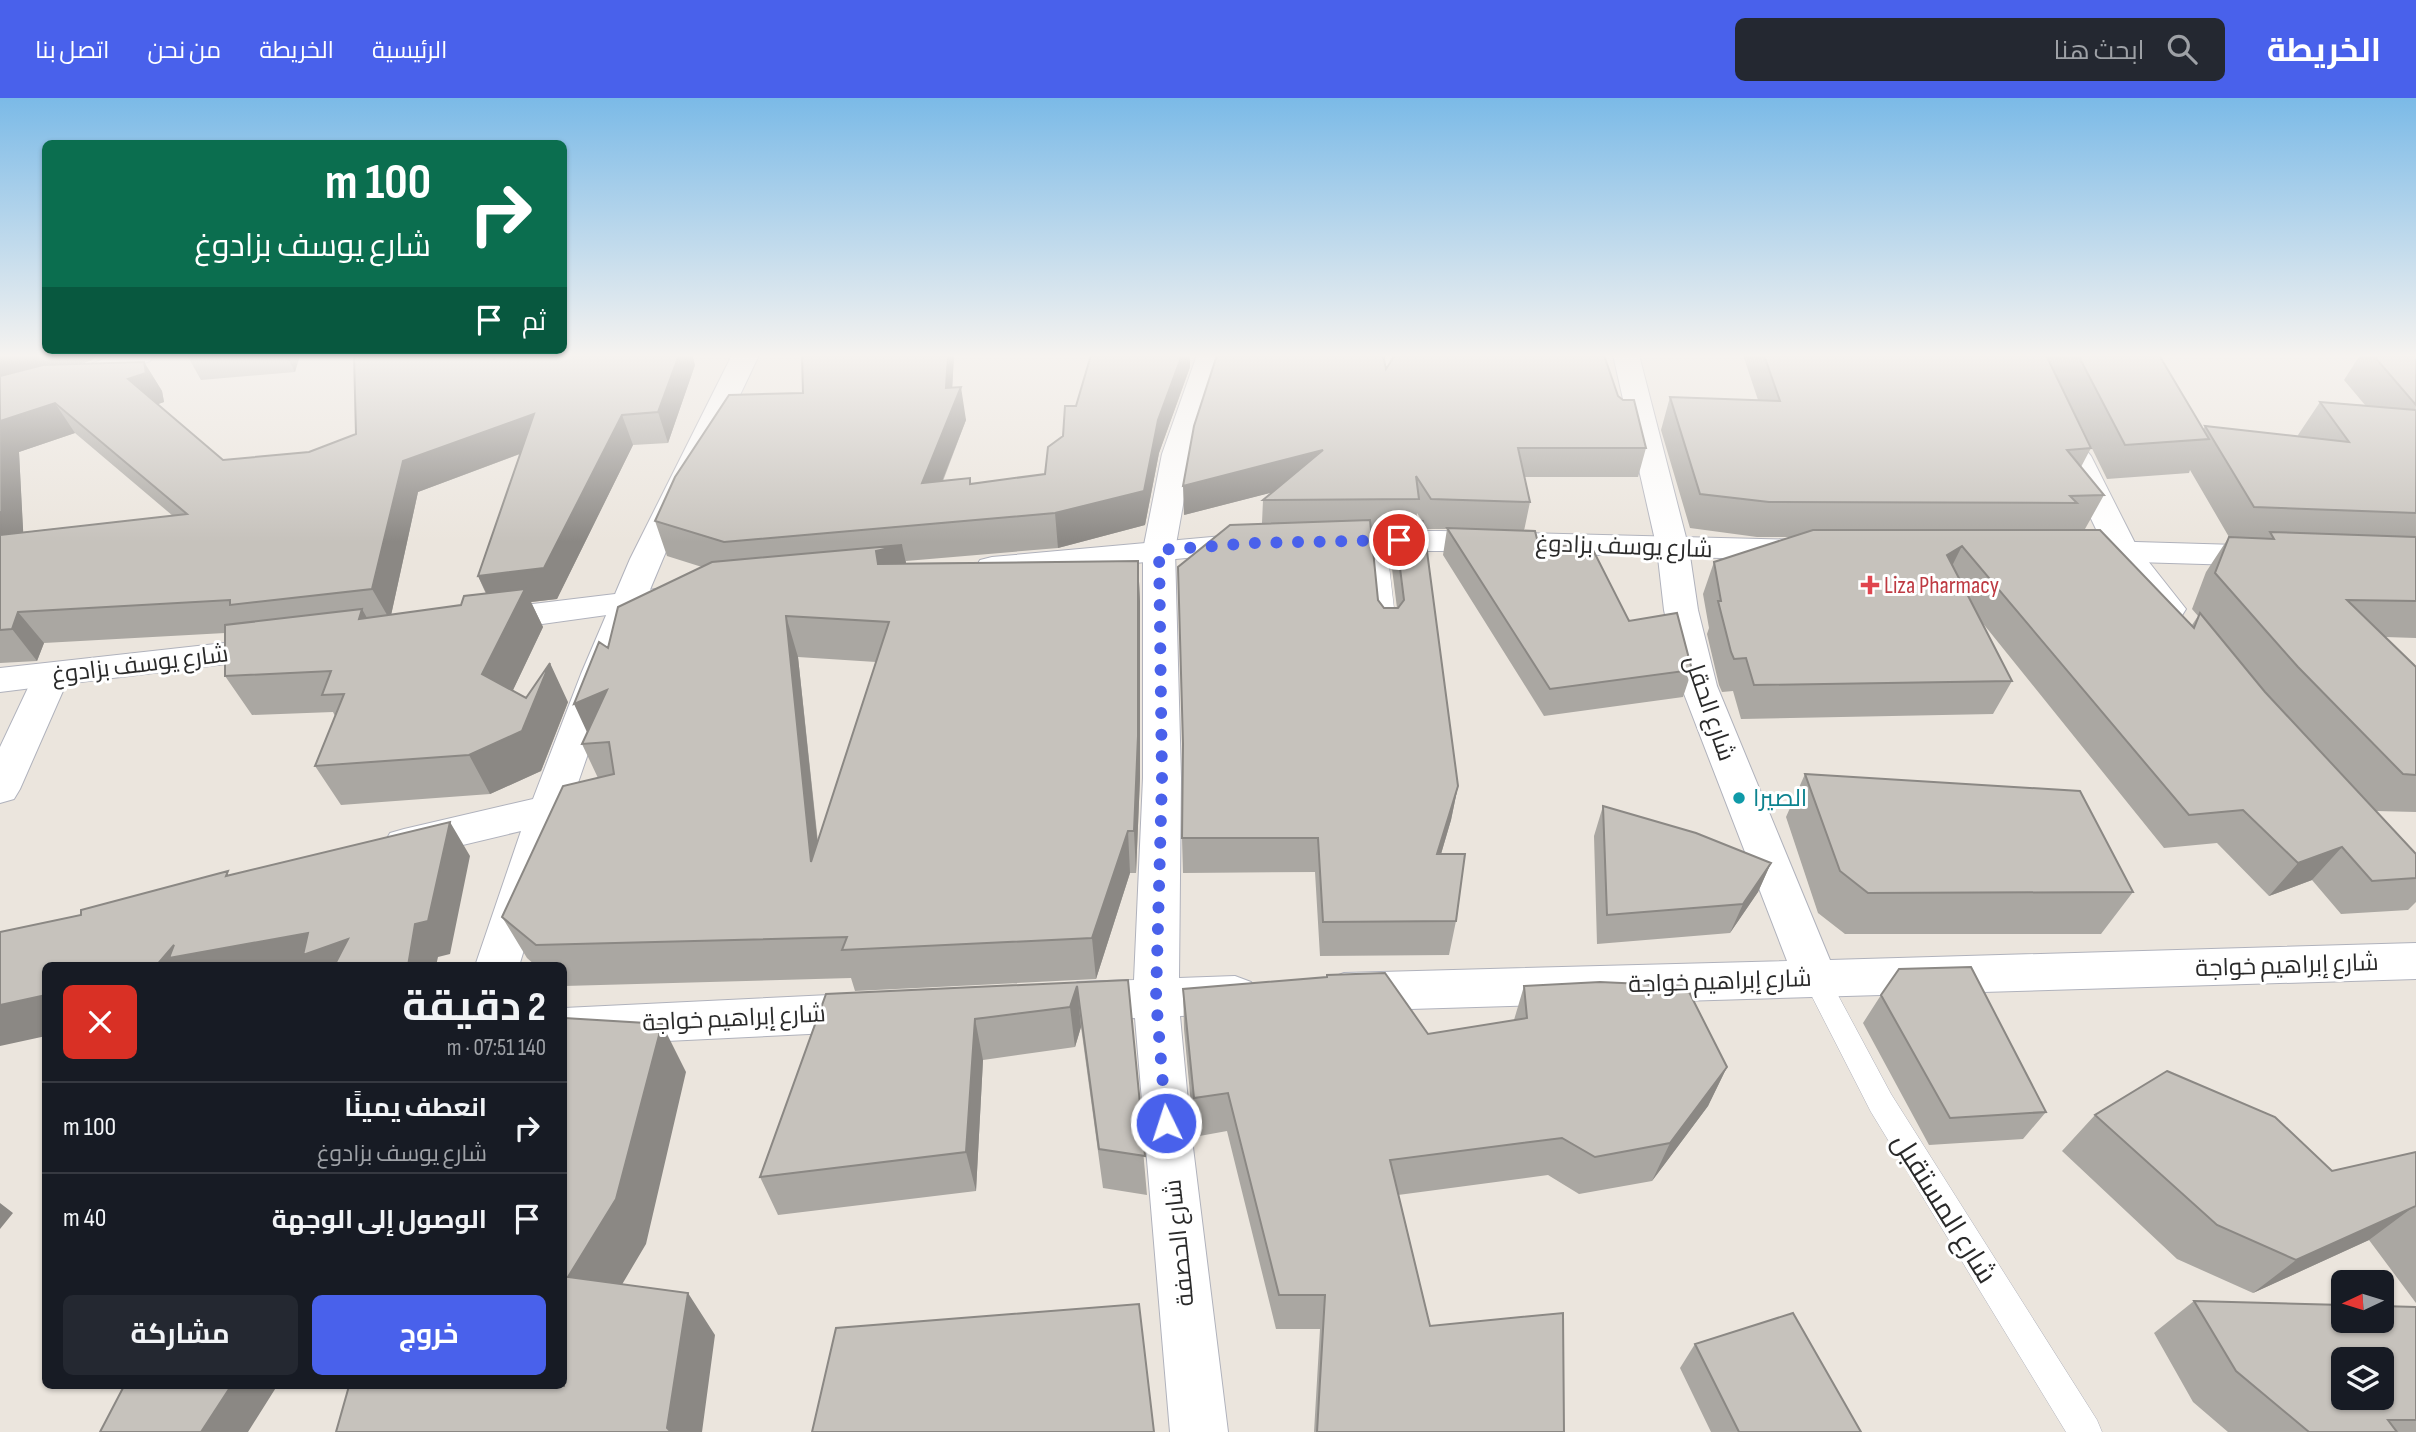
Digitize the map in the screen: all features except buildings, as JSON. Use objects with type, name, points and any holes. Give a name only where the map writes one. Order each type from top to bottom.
[{"type":"street","points":[[498,962],[546,811],[671,503],[714,417]]},
{"type":"street","name":"شارع الحصفة","points":[[1189,417],[1177,454],[1159,550],[1162,778],[1156,998],[1166,1123],[1199,1432]]},
{"type":"street","name":"شارع الحقل","points":[[1641,417],[1673,549],[1681,610],[1699,686],[1816,979]]},
{"type":"street","points":[[2067,437],[2122,550],[2190,635]]},
{"type":"street","name":"شارع يوسف بزادوغ","points":[[961,569],[1159,550],[1377,540],[1673,549],[1837,550]]},
{"type":"street","points":[[2040,550],[2122,550],[2296,557]]},
{"type":"street","points":[[448,626],[706,593]]},
{"type":"street","name":"شارع يوسف بزادوغ","points":[[0,680],[311,644]]},
{"type":"street","points":[[0,789],[52,675]]},
{"type":"street","points":[[373,852],[546,811]]},
{"type":"street","name":"شارع إبراهيم خواجة","points":[[1032,1004],[1156,998],[2416,961]]},
{"type":"street","name":"شارع إبراهيم خواجة","points":[[567,1027],[908,1010]]},
{"type":"lane","points":[[1377,540],[1387,634]]},
{"type":"lane","name":"شارع المستقبل","points":[[1816,979],[1881,1103],[2085,1432]]},
{"type":"place","name":"Liza Pharmacy","points":[[1870,585]]},
{"type":"place","name":"الصيرا","points":[[1739,798]]},
{"type":"route","points":[[1166,1123],[1156,998],[1162,778],[1159,550],[1255,543],[1399,540]]}]
